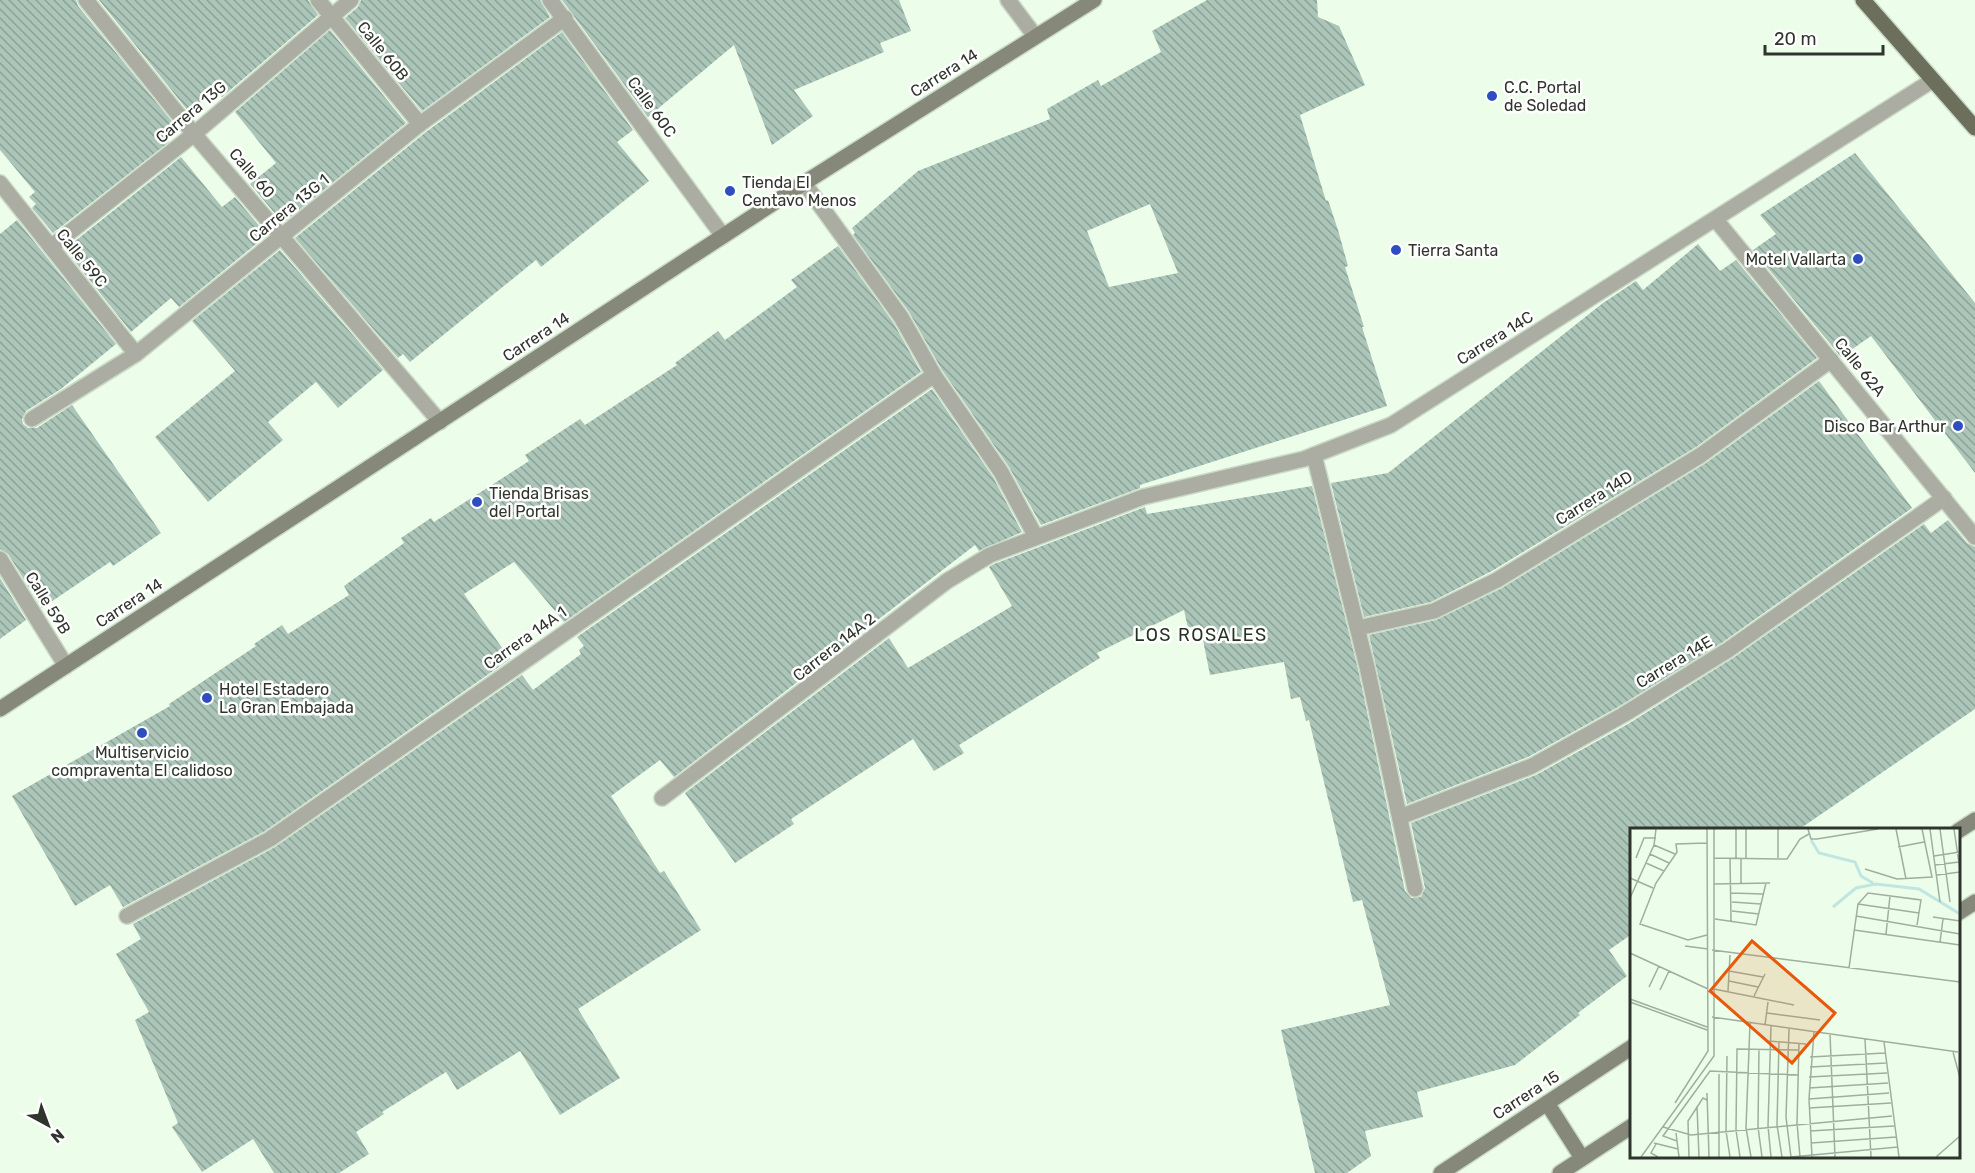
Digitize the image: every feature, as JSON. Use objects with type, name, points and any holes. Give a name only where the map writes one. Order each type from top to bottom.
[{"type":"main road","name":"Carrera 14","points":[[0,709],[804,183],[1094,0]]},
{"type":"main road","points":[[1863,0],[1975,128]]},
{"type":"main road","points":[[1960,830],[1975,820]]},
{"type":"main road","points":[[1960,912],[1975,902]]},
{"type":"main road","name":"Carrera 15","points":[[1441,1173],[1630,1048]]},
{"type":"main road","points":[[1547,1103],[1582,1158]]},
{"type":"main road","points":[[1560,1173],[1630,1127]]},
{"type":"street","name":"Calle 60","points":[[86,0],[194,134],[440,422]]},
{"type":"street","name":"Calle 60B","points":[[318,0],[420,124]]},
{"type":"street","name":"Carrera 13G","points":[[51,247],[194,134],[351,0]]},
{"type":"street","name":"Calle 60C","points":[[550,0],[723,236]]},
{"type":"street","points":[[1008,0],[1035,36]]},
{"type":"street","name":"Carrera 13G 1","points":[[32,419],[136,354],[420,124],[565,18]]},
{"type":"street","name":"Carrera 14C","points":[[1035,537],[1143,497],[1314,455],[1391,425],[1933,80]]},
{"type":"street","name":"Calle 59C","points":[[0,183],[136,354]]},
{"type":"street","points":[[804,183],[901,318],[934,375],[1001,472],[1035,537]]},
{"type":"street","name":"Calle 62A","points":[[1716,220],[1975,537]]},
{"type":"street","name":"Carrera 14D","points":[[1358,628],[1434,611],[1497,580],[1701,455],[1831,360]]},
{"type":"street","name":"Carrera 14A 1","points":[[127,916],[270,839],[934,375]]},
{"type":"street","points":[[1314,455],[1358,628],[1415,888]]},
{"type":"street","name":"Carrera 14E","points":[[1400,817],[1532,766],[1623,715],[1728,650],[1944,498]]},
{"type":"street","name":"Carrera 14A 2","points":[[662,798],[947,581],[990,555],[1035,537]]},
{"type":"street","name":"Calle 59B","points":[[0,559],[66,666]]},
{"type":"building","points":[[0,0],[76,0],[78,6],[174,124],[162,134],[169,142],[53,233],[32,208],[36,204],[29,197],[35,192],[0,150]]},
{"type":"building","points":[[99,0],[308,0],[318,15],[222,97],[216,89],[189,112]]},
{"type":"building","points":[[361,0],[540,0],[550,17],[422,111],[345,18],[358,7]]},
{"type":"building","points":[[562,0],[899,0],[911,31],[880,43],[884,52],[794,90],[813,116],[772,145],[734,45],[648,117]]},
{"type":"building","points":[[1207,0],[1317,0],[1318,17],[1339,26],[1365,85],[1300,115],[1326,201],[1328,200],[1338,230],[1348,266],[1345,267],[1387,406],[1140,485],[1140,488],[1041,525],[1009,467],[942,370],[909,312],[853,235],[855,233],[852,228],[918,171],[1050,119],[1047,109],[1098,80],[1101,86],[1161,52],[1152,31]],"holes":[[[1150,204],[1178,273],[1109,287],[1087,231]]]},
{"type":"building","points":[[330,30],[406,123],[283,223],[250,184],[276,163],[235,112]]},
{"type":"building","points":[[562,32],[633,130],[617,142],[649,181],[541,267],[536,260],[410,362],[403,354],[398,358],[295,238],[426,132]]},
{"type":"building","name":"Motel Vallarta","points":[[1855,153],[1975,303],[1975,473],[1871,336],[1841,357],[1753,250],[1776,234],[1760,215]]},
{"type":"building","points":[[181,157],[222,207],[235,197],[267,235],[179,307],[171,298],[131,332],[65,249]]},
{"type":"building","points":[[17,220],[116,344],[61,389],[26,411],[22,419],[23,424],[28,428],[37,428],[72,405],[161,533],[113,566],[110,562],[42,608],[8,554],[0,549],[0,234]]},
{"type":"building","points":[[1698,244],[1720,271],[1736,260],[1817,358],[1696,447],[1492,571],[1431,602],[1364,617],[1331,483],[1388,473],[1603,303],[1636,281],[1643,290]]},
{"type":"building","points":[[838,246],[893,322],[921,372],[564,622],[514,562],[464,594],[510,659],[265,831],[123,907],[110,885],[75,906],[12,796],[170,706],[169,704],[256,646],[254,644],[282,625],[288,634],[349,595],[344,586],[404,543],[401,538],[431,518],[434,522],[529,461],[525,455],[580,419],[585,425],[677,365],[675,363],[718,331],[725,340],[797,287],[791,280]]},
{"type":"building","points":[[280,250],[383,370],[338,408],[316,382],[268,422],[283,440],[208,502],[155,437],[235,371],[192,321]]},
{"type":"building","points":[[1819,381],[1912,508],[1723,642],[1618,707],[1528,757],[1407,804],[1369,635],[1436,620],[1502,588],[1706,463]]},
{"type":"building","points":[[932,389],[993,477],[1022,532],[979,551],[975,545],[674,777],[660,760],[611,796],[660,873],[664,871],[701,930],[578,1009],[620,1078],[560,1115],[520,1051],[457,1090],[446,1072],[382,1112],[384,1114],[356,1132],[369,1154],[339,1173],[274,1173],[253,1139],[202,1172],[172,1127],[178,1123],[135,1020],[149,1012],[116,954],[141,939],[133,924],[275,847],[522,675],[533,690],[581,654],[579,650],[584,646],[577,637]]},
{"type":"building","points":[[1312,486],[1358,669],[1405,891],[1411,898],[1421,897],[1425,888],[1411,823],[1536,775],[1628,724],[1733,658],[1924,524],[1931,533],[1948,520],[1967,543],[1975,547],[1975,709],[1801,828],[1630,828],[1630,935],[1609,950],[1627,976],[1515,1065],[1417,1092],[1423,1117],[1365,1131],[1371,1156],[1347,1173],[1315,1173],[1281,1030],[1390,1005],[1362,900],[1353,902],[1309,720],[1306,721],[1300,697],[1291,699],[1284,662],[1210,675],[1200,625],[1188,628],[1184,610],[1097,653],[1100,658],[959,745],[964,753],[934,771],[913,739],[791,819],[794,824],[735,863],[685,793],[889,638],[908,668],[1012,606],[989,567],[1145,507],[1147,514]]},
{"type":"building","points":[[0,578],[26,620],[0,639]]},
{"type":"place","name":"C.C. Portal de Soledad","points":[[1492,96]]},
{"type":"place","name":"Tienda El Centavo Menos","points":[[730,191]]},
{"type":"place","name":"Tierra Santa","points":[[1396,250]]},
{"type":"place","name":"Motel Vallarta","points":[[1858,259]]},
{"type":"place","name":"Disco Bar Arthur","points":[[1958,426]]},
{"type":"place","name":"Tienda Brisas del Portal","points":[[477,502]]},
{"type":"place","name":"Hotel Estadero La Gran Embajada","points":[[207,698]]},
{"type":"place","name":"Multiservicio compraventa El calidoso","points":[[142,733]]},
{"type":"district","name":"LOS ROSALES","points":[[1201,635]]}]
